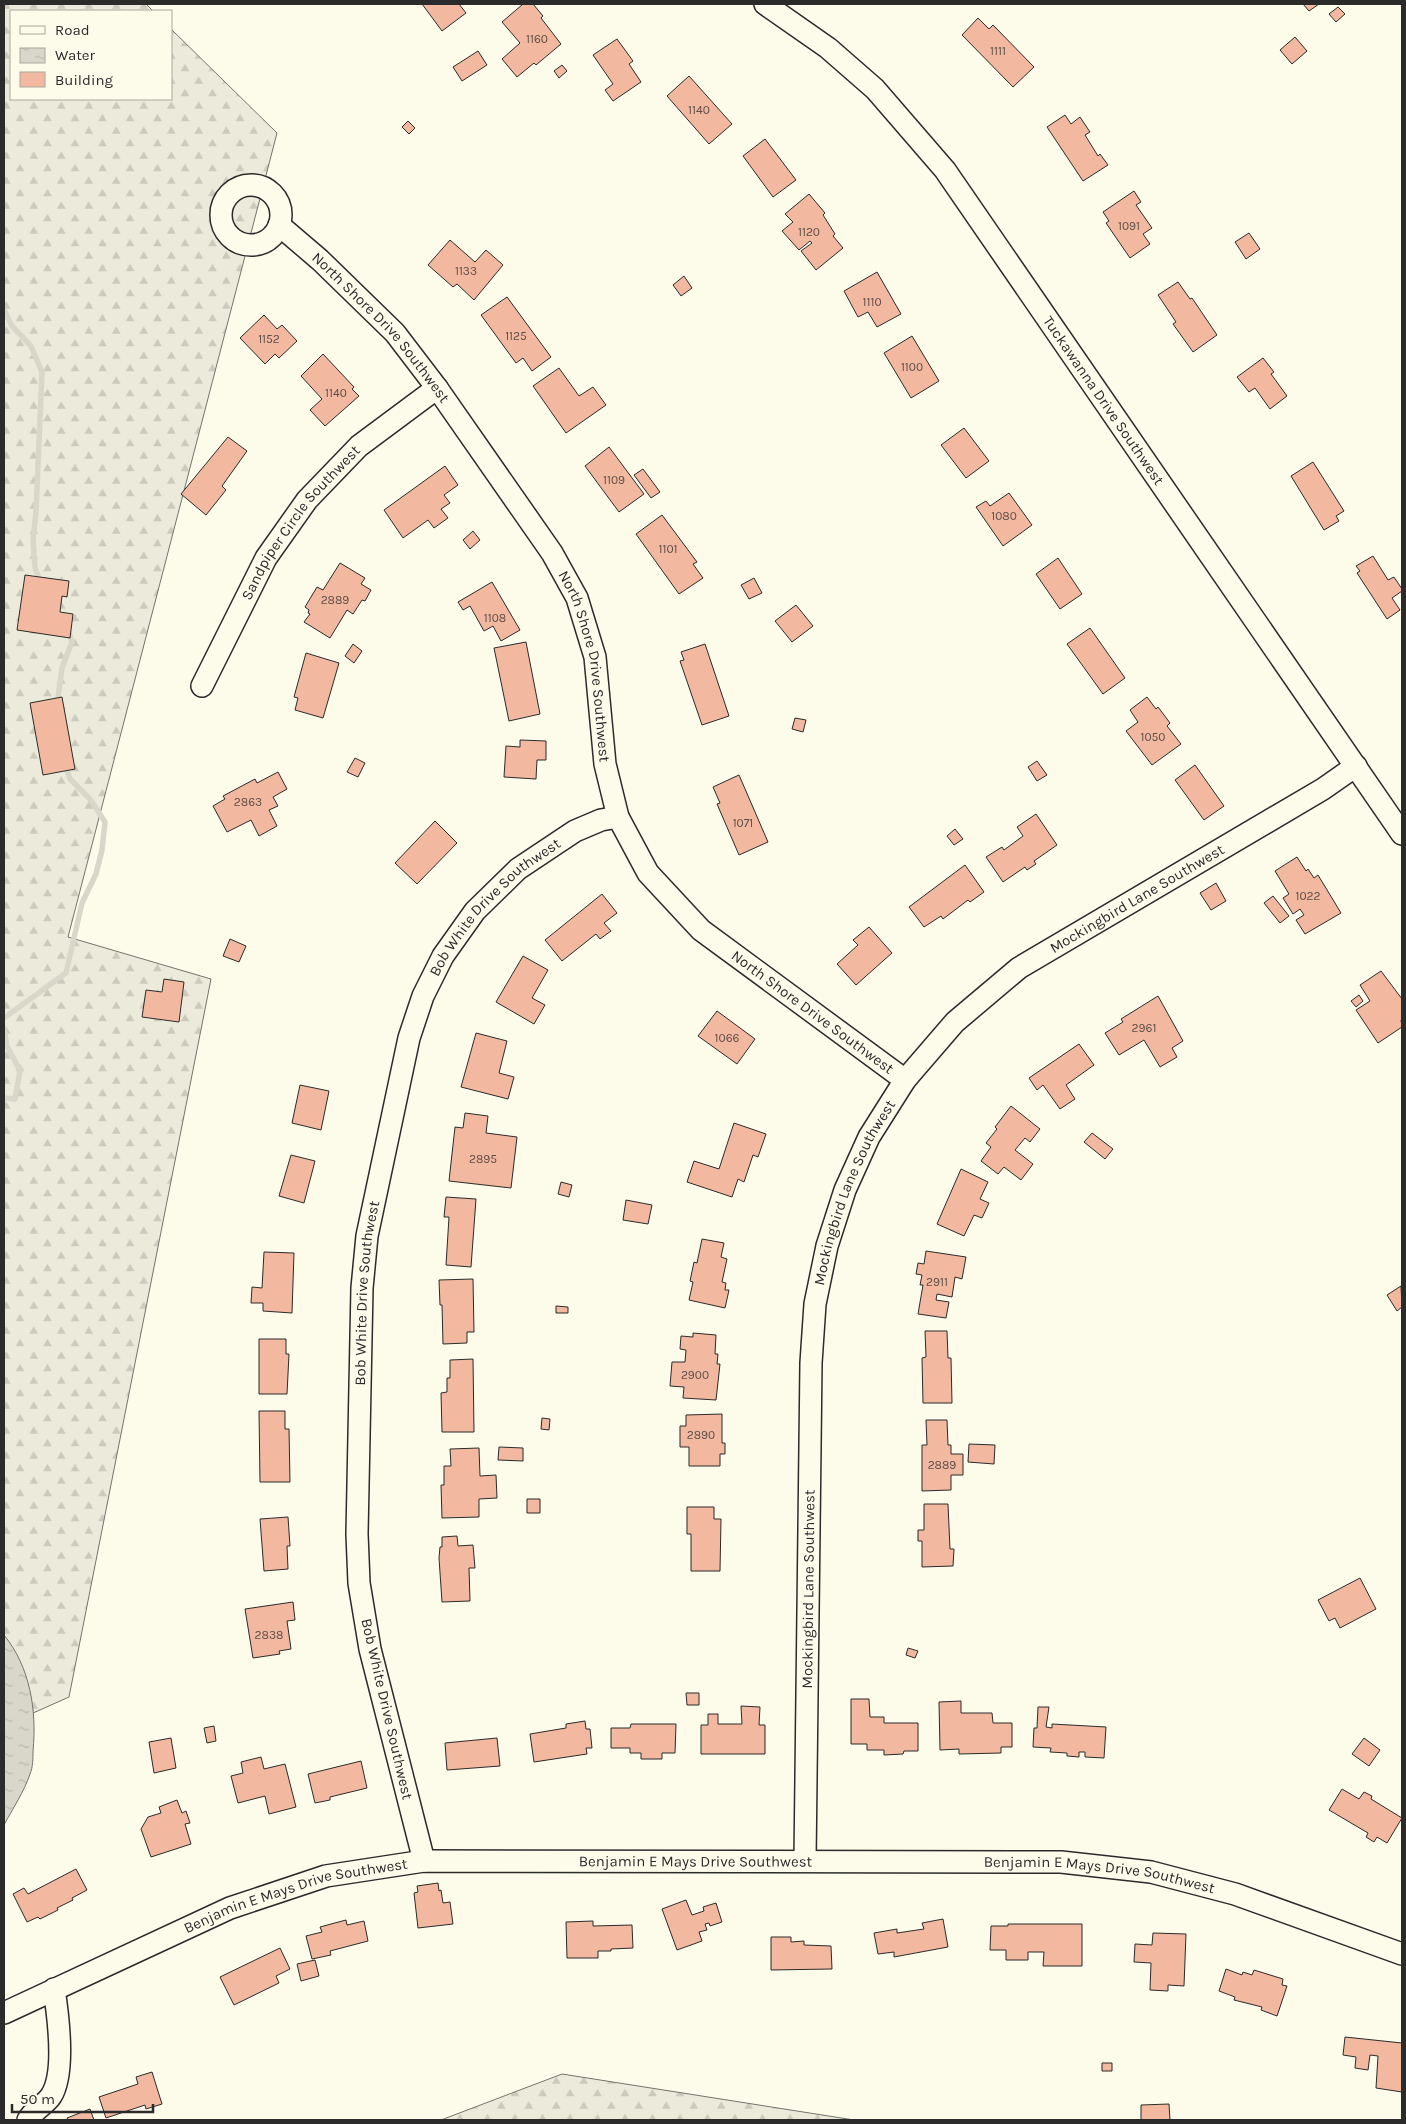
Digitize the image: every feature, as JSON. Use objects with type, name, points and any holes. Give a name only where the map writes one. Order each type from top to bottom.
[{"type":"street","name":"Tuckawanna Drive Southwest","points":[[765,4],[828,48],[875,89],[945,170],[1402,834]]},
{"type":"street","name":"North Shore Drive Southwest","points":[[279,225],[320,260],[395,333],[437,388],[552,553],[578,598],[595,657],[605,764],[618,817],[648,873],[701,930],[905,1080]]},
{"type":"street","name":"Sandpiper Circle Southwest","points":[[202,686],[266,558],[307,500],[360,446],[437,388]]},
{"type":"street","name":"Mockingbird Lane Southwest","points":[[805,1861],[811,1363],[815,1304],[827,1246],[845,1190],[870,1137],[905,1080],[955,1022],[1019,968],[1323,789],[1356,766]]},
{"type":"street","name":"Bob White Drive Southwest","points":[[424,1861],[370,1649],[359,1583],[357,1534],[362,1298],[367,1236],[409,1038],[423,996],[443,956],[475,911],[518,869],[574,831],[601,820],[618,817]]},
{"type":"street","name":"Benjamin E Mays Drive Southwest","points":[[4,2013],[230,1908],[326,1876],[424,1861],[1061,1862],[1151,1872],[1235,1894],[1402,1954]]},
{"type":"street","points":[[28,2120],[55,2089],[60,2040],[54,1989]]},
{"type":"green space","points":[[4,4],[146,4],[152,10],[10,10],[10,100],[172,100],[172,30],[277,133],[68,937],[211,979],[69,1697],[4,1726]]},
{"type":"green space","points":[[562,2074],[854,2120],[441,2120]]},
{"type":"water","points":[[4,1635],[13,1647],[26,1675],[34,1720],[34,1736],[33,1762],[28,1781],[4,1825]]},
{"type":"building","points":[[422,4],[459,4],[466,13],[442,31]]},
{"type":"building","points":[[523,4],[533,4],[561,44],[536,65],[534,63],[517,77],[502,59],[520,43],[502,22]]},
{"type":"building","points":[[1303,4],[1319,4],[1309,11]]},
{"type":"building","points":[[1338,7],[1345,14],[1336,22],[1329,14]]},
{"type":"building","points":[[978,18],[989,29],[993,25],[1034,67],[1013,87],[962,35]]},
{"type":"building","points":[[1295,37],[1307,51],[1292,64],[1280,50]]},
{"type":"building","points":[[617,39],[633,61],[629,64],[641,82],[613,101],[605,90],[613,84],[593,55]]},
{"type":"building","points":[[478,51],[487,65],[462,81],[453,67]]},
{"type":"building","points":[[562,65],[567,71],[559,78],[554,71]]},
{"type":"building","points":[[689,76],[732,124],[709,144],[667,96]]},
{"type":"building","points":[[1065,115],[1071,124],[1080,117],[1090,132],[1085,135],[1098,156],[1100,154],[1108,165],[1083,181],[1047,127]]},
{"type":"building","points":[[408,121],[415,128],[409,134],[402,127]]},
{"type":"building","points":[[765,139],[796,180],[773,197],[743,156]]},
{"type":"building","points":[[1134,191],[1141,202],[1136,205],[1152,228],[1143,234],[1150,244],[1130,258],[1106,223],[1109,221],[1103,212]]},
{"type":"building","points":[[809,194],[825,213],[823,215],[835,234],[833,236],[843,248],[816,270],[801,251],[812,243],[810,241],[799,250],[782,231],[793,222],[785,214]]},
{"type":"building","points":[[1249,233],[1260,249],[1246,259],[1235,242]]},
{"type":"building","points":[[450,240],[475,262],[486,250],[503,265],[474,300],[457,284],[453,287],[428,265]]},
{"type":"building","points":[[877,272],[901,314],[877,327],[868,312],[858,317],[844,291]]},
{"type":"building","points":[[684,276],[692,288],[681,296],[673,285]]},
{"type":"building","points":[[1178,282],[1190,299],[1192,298],[1217,335],[1193,352],[1173,324],[1176,322],[1158,295]]},
{"type":"building","points":[[507,297],[551,357],[532,371],[523,358],[516,363],[481,315]]},
{"type":"building","points":[[264,315],[277,329],[282,325],[297,341],[279,358],[275,354],[265,364],[240,338]]},
{"type":"building","points":[[912,336],[939,381],[911,398],[884,353]]},
{"type":"building","points":[[323,354],[354,387],[352,389],[359,396],[325,426],[310,410],[322,399],[301,376]]},
{"type":"building","points":[[1263,358],[1274,372],[1271,374],[1287,396],[1270,409],[1255,388],[1249,392],[1237,377]]},
{"type":"building","points":[[559,368],[579,396],[593,387],[606,405],[566,433],[533,386]]},
{"type":"building","points":[[964,428],[989,461],[966,478],[941,445]]},
{"type":"building","points":[[228,437],[247,451],[222,486],[226,490],[206,515],[181,494]]},
{"type":"building","points":[[609,447],[644,494],[619,512],[585,466]]},
{"type":"building","points":[[1313,462],[1344,511],[1336,516],[1339,521],[1324,530],[1291,476]]},
{"type":"building","points":[[445,466],[458,485],[444,495],[450,503],[441,509],[448,518],[434,528],[428,520],[403,538],[384,510]]},
{"type":"building","points":[[643,469],[660,492],[651,498],[634,475]]},
{"type":"building","points":[[1009,493],[1032,525],[1003,546],[976,507],[986,501],[990,506]]},
{"type":"building","points":[[662,515],[697,562],[693,564],[703,578],[679,594],[636,534]]},
{"type":"building","points":[[473,531],[480,540],[470,549],[463,540]]},
{"type":"building","points":[[1373,556],[1388,580],[1394,577],[1402,589],[1392,598],[1400,610],[1387,619],[1357,573],[1360,571],[1356,566]]},
{"type":"building","points":[[1058,558],[1082,594],[1060,609],[1036,574]]},
{"type":"building","points":[[340,563],[365,578],[361,584],[371,590],[365,601],[362,600],[353,614],[347,610],[330,638],[304,622],[310,614],[308,613],[309,610],[305,607],[317,587],[323,590]]},
{"type":"building","points":[[25,575],[69,581],[67,597],[62,596],[60,612],[73,614],[70,638],[17,630]]},
{"type":"building","points":[[754,578],[762,593],[749,599],[741,585]]},
{"type":"building","points":[[492,582],[520,630],[501,641],[493,626],[484,631],[470,606],[463,610],[458,602]]},
{"type":"building","points":[[796,605],[813,626],[792,642],[775,621]]},
{"type":"building","points":[[1090,628],[1125,678],[1103,694],[1067,644]]},
{"type":"building","points":[[526,642],[540,714],[509,721],[494,648]]},
{"type":"building","points":[[353,644],[362,651],[354,663],[345,656]]},
{"type":"building","points":[[705,644],[729,716],[702,725],[680,661],[684,660],[681,652]]},
{"type":"building","points":[[306,653],[339,663],[323,718],[295,710],[298,698],[294,697]]},
{"type":"building","points":[[62,697],[75,769],[43,775],[30,703]]},
{"type":"building","points":[[1147,697],[1156,709],[1158,707],[1170,723],[1167,726],[1181,744],[1152,765],[1126,731],[1138,722],[1130,710]]},
{"type":"building","points":[[795,718],[806,720],[803,732],[792,729]]},
{"type":"building","points":[[520,740],[546,741],[546,760],[537,760],[536,779],[504,777],[506,746],[520,747]]},
{"type":"building","points":[[355,758],[365,763],[358,777],[347,772]]},
{"type":"building","points":[[1037,761],[1047,775],[1037,781],[1028,767]]},
{"type":"building","points":[[1195,765],[1224,806],[1204,820],[1175,780]]},
{"type":"building","points":[[278,772],[287,789],[273,797],[278,806],[269,810],[277,826],[259,836],[251,820],[227,832],[213,806],[225,799],[223,796],[255,779],[257,783]]},
{"type":"building","points":[[739,775],[768,842],[739,855],[717,804],[720,803],[713,787]]},
{"type":"building","points":[[1036,814],[1057,845],[1034,861],[1036,864],[1027,870],[1025,867],[1003,882],[986,857],[1002,847],[1004,850],[1023,836],[1017,827]]},
{"type":"building","points":[[435,821],[457,843],[417,884],[395,863]]},
{"type":"building","points":[[955,829],[963,839],[954,845],[947,836]]},
{"type":"building","points":[[1297,857],[1306,871],[1308,869],[1314,878],[1318,875],[1341,913],[1305,934],[1296,920],[1304,915],[1300,909],[1293,914],[1283,898],[1289,894],[1275,871]]},
{"type":"building","points":[[965,865],[984,892],[970,902],[968,900],[943,919],[941,916],[924,927],[909,907]]},
{"type":"building","points":[[1216,883],[1226,901],[1211,910],[1200,893]]},
{"type":"building","points":[[602,894],[617,913],[604,923],[611,931],[600,939],[596,934],[562,961],[545,940]]},
{"type":"building","points":[[1273,896],[1289,916],[1280,923],[1264,903]]},
{"type":"building","points":[[869,927],[892,953],[856,985],[837,964],[858,945],[853,940]]},
{"type":"building","points":[[230,939],[246,946],[239,962],[223,956]]},
{"type":"building","points":[[523,956],[548,970],[532,998],[545,1005],[534,1024],[496,1002]]},
{"type":"building","points":[[1381,971],[1402,999],[1402,1027],[1378,1043],[1356,1010],[1370,1001],[1360,985]]},
{"type":"building","points":[[164,979],[184,982],[179,1022],[142,1017],[146,990],[162,992]]},
{"type":"building","points":[[1359,995],[1363,1001],[1356,1007],[1351,1001]]},
{"type":"building","points":[[1158,996],[1183,1041],[1172,1048],[1177,1057],[1160,1067],[1144,1040],[1119,1055],[1105,1033],[1123,1022],[1121,1019]]},
{"type":"building","points":[[717,1011],[755,1039],[737,1064],[698,1036]]},
{"type":"building","points":[[476,1033],[507,1041],[499,1073],[514,1077],[508,1099],[461,1087]]},
{"type":"building","points":[[1079,1044],[1094,1065],[1066,1085],[1075,1099],[1060,1109],[1043,1085],[1037,1090],[1029,1078]]},
{"type":"building","points":[[300,1085],[329,1091],[321,1130],[292,1123]]},
{"type":"building","points":[[1011,1106],[1040,1129],[1030,1142],[1025,1138],[1015,1150],[1033,1164],[1021,1180],[1004,1167],[998,1174],[981,1161],[991,1147],[986,1143],[997,1129],[995,1127]]},
{"type":"building","points":[[465,1113],[488,1116],[486,1133],[517,1137],[511,1188],[449,1181],[455,1127],[463,1128]]},
{"type":"building","points":[[734,1123],[766,1134],[758,1157],[753,1155],[744,1182],[738,1179],[732,1197],[687,1182],[694,1161],[719,1169]]},
{"type":"building","points":[[1092,1133],[1113,1149],[1105,1159],[1084,1142]]},
{"type":"building","points":[[291,1155],[315,1161],[304,1203],[279,1196]]},
{"type":"building","points":[[961,1169],[988,1182],[980,1199],[989,1203],[982,1218],[974,1215],[964,1236],[937,1224]]},
{"type":"building","points":[[561,1182],[572,1185],[569,1197],[558,1194]]},
{"type":"building","points":[[446,1197],[476,1199],[471,1267],[446,1265],[449,1217],[444,1217]]},
{"type":"building","points":[[626,1200],[652,1205],[648,1224],[623,1220]]},
{"type":"building","points":[[702,1239],[724,1243],[721,1257],[727,1259],[722,1282],[726,1283],[725,1290],[729,1290],[725,1308],[689,1300],[693,1282],[690,1281],[694,1262],[697,1263]]},
{"type":"building","points":[[926,1251],[966,1257],[962,1279],[955,1277],[952,1297],[937,1294],[936,1300],[949,1302],[946,1318],[918,1314],[923,1285],[920,1285],[922,1275],[916,1274],[918,1263],[924,1264]]},
{"type":"building","points":[[264,1252],[294,1253],[292,1313],[263,1311],[263,1303],[251,1303],[252,1287],[262,1288]]},
{"type":"building","points":[[473,1279],[474,1332],[467,1332],[467,1343],[443,1344],[439,1280]]},
{"type":"building","points":[[1401,1286],[1402,1307],[1397,1311],[1387,1295]]},
{"type":"building","points":[[556,1306],[568,1307],[568,1313],[556,1313]]},
{"type":"building","points":[[925,1331],[947,1331],[948,1358],[951,1358],[952,1403],[923,1403],[922,1358],[926,1357]]},
{"type":"building","points":[[693,1333],[716,1335],[715,1354],[718,1354],[717,1364],[720,1364],[716,1400],[683,1398],[684,1387],[670,1386],[672,1362],[685,1362],[686,1350],[680,1349],[681,1336],[693,1337]]},
{"type":"building","points":[[259,1339],[286,1339],[286,1354],[289,1354],[287,1394],[259,1394]]},
{"type":"building","points":[[473,1359],[474,1432],[442,1432],[441,1393],[447,1392],[447,1378],[450,1378],[450,1360]]},
{"type":"building","points":[[259,1411],[285,1411],[285,1429],[289,1429],[290,1482],[260,1482]]},
{"type":"building","points":[[722,1414],[722,1443],[725,1443],[725,1454],[720,1454],[720,1466],[689,1466],[689,1447],[680,1447],[680,1426],[686,1426],[686,1415]]},
{"type":"building","points":[[542,1418],[550,1419],[549,1430],[541,1429]]},
{"type":"building","points":[[926,1420],[947,1420],[948,1445],[951,1445],[951,1454],[963,1454],[963,1475],[951,1475],[951,1490],[922,1491],[922,1445],[927,1445]]},
{"type":"building","points":[[969,1444],[995,1445],[994,1464],[968,1462]]},
{"type":"building","points":[[499,1447],[523,1448],[523,1461],[498,1460]]},
{"type":"building","points":[[479,1448],[480,1476],[496,1475],[497,1498],[479,1499],[479,1517],[442,1518],[441,1485],[444,1485],[444,1466],[451,1466],[450,1449]]},
{"type":"building","points":[[527,1499],[540,1499],[540,1513],[527,1513]]},
{"type":"building","points":[[924,1504],[948,1504],[950,1549],[954,1549],[953,1566],[922,1567],[922,1541],[918,1541],[918,1530],[924,1530]]},
{"type":"building","points":[[687,1507],[714,1507],[714,1519],[721,1519],[720,1571],[691,1571],[691,1534],[687,1534]]},
{"type":"building","points":[[288,1517],[290,1546],[287,1546],[288,1569],[264,1571],[260,1519]]},
{"type":"building","points":[[457,1536],[458,1546],[473,1545],[475,1568],[469,1568],[470,1601],[442,1602],[439,1558],[442,1537]]},
{"type":"building","points":[[1360,1578],[1376,1609],[1340,1628],[1335,1618],[1329,1621],[1318,1600]]},
{"type":"building","points":[[293,1602],[295,1620],[287,1621],[291,1649],[279,1651],[280,1654],[253,1658],[245,1609]]},
{"type":"building","points":[[908,1648],[918,1651],[915,1658],[906,1655]]},
{"type":"building","points":[[686,1693],[699,1693],[699,1705],[687,1705]]},
{"type":"building","points":[[851,1699],[869,1699],[870,1717],[884,1717],[884,1723],[918,1723],[918,1751],[904,1751],[903,1754],[884,1755],[884,1750],[867,1750],[867,1744],[851,1744]]},
{"type":"building","points":[[961,1701],[961,1713],[992,1713],[993,1723],[1012,1723],[1012,1747],[1001,1747],[1001,1753],[959,1754],[959,1749],[940,1750],[939,1702]]},
{"type":"building","points":[[741,1706],[760,1707],[759,1725],[765,1725],[765,1754],[701,1754],[701,1725],[708,1725],[708,1714],[718,1714],[718,1724],[742,1724]]},
{"type":"building","points":[[1038,1707],[1049,1707],[1046,1727],[1052,1728],[1052,1724],[1106,1727],[1104,1758],[1085,1757],[1085,1752],[1079,1752],[1079,1757],[1067,1756],[1067,1753],[1050,1752],[1051,1748],[1033,1747],[1034,1728],[1037,1728]]},
{"type":"building","points":[[585,1721],[586,1729],[590,1729],[592,1748],[586,1748],[587,1754],[534,1762],[530,1734],[566,1728],[566,1724]]},
{"type":"building","points":[[631,1724],[676,1724],[675,1753],[662,1753],[662,1759],[641,1759],[641,1753],[630,1753],[630,1748],[611,1748],[611,1728],[630,1728]]},
{"type":"building","points":[[214,1726],[216,1741],[207,1743],[204,1728]]},
{"type":"building","points":[[171,1738],[176,1768],[154,1773],[149,1742]]},
{"type":"building","points":[[497,1738],[500,1766],[447,1770],[445,1743]]},
{"type":"building","points":[[1364,1738],[1380,1750],[1369,1766],[1352,1754]]},
{"type":"building","points":[[261,1757],[264,1769],[285,1764],[296,1807],[269,1814],[265,1796],[238,1803],[231,1776],[243,1773],[241,1762]]},
{"type":"building","points":[[361,1761],[367,1788],[330,1797],[330,1800],[315,1803],[308,1774]]},
{"type":"building","points":[[1342,1789],[1359,1799],[1364,1792],[1372,1796],[1371,1799],[1402,1818],[1387,1843],[1377,1837],[1374,1842],[1366,1837],[1368,1833],[1329,1810]]},
{"type":"building","points":[[177,1800],[182,1813],[186,1811],[190,1823],[185,1824],[191,1844],[151,1857],[141,1829],[148,1817],[161,1813],[159,1807]]},
{"type":"building","points":[[76,1869],[87,1890],[57,1908],[58,1910],[40,1919],[38,1917],[27,1922],[13,1894],[24,1888],[28,1894]]},
{"type":"building","points":[[438,1883],[443,1903],[450,1902],[453,1924],[418,1928],[414,1893],[418,1892],[417,1886]]},
{"type":"building","points":[[686,1900],[692,1915],[704,1911],[703,1907],[716,1903],[722,1922],[710,1926],[709,1923],[705,1924],[707,1930],[699,1932],[702,1941],[677,1950],[662,1909]]},
{"type":"building","points":[[943,1919],[948,1947],[894,1957],[894,1952],[878,1954],[874,1933],[897,1929],[897,1933],[924,1929],[922,1923]]},
{"type":"building","points":[[346,1920],[347,1925],[364,1921],[368,1941],[330,1951],[331,1955],[312,1959],[306,1936],[322,1932],[320,1927]]},
{"type":"building","points":[[593,1921],[593,1926],[632,1925],[633,1948],[598,1951],[598,1958],[567,1958],[566,1922]]},
{"type":"building","points":[[1008,1924],[1082,1924],[1082,1966],[1043,1966],[1044,1952],[1028,1952],[1028,1960],[1006,1960],[1006,1950],[990,1950],[991,1926],[1008,1926]]},
{"type":"building","points":[[1153,1933],[1186,1934],[1184,1986],[1168,1985],[1168,1991],[1150,1990],[1151,1963],[1134,1962],[1135,1944],[1152,1945]]},
{"type":"building","points":[[771,1937],[791,1937],[791,1942],[804,1941],[804,1945],[831,1946],[832,1969],[771,1970]]},
{"type":"building","points":[[280,1948],[290,1969],[276,1976],[279,1983],[234,2005],[220,1977]]},
{"type":"building","points":[[315,1960],[319,1976],[301,1981],[297,1964]]},
{"type":"building","points":[[1226,1969],[1242,1975],[1243,1972],[1252,1975],[1254,1970],[1283,1979],[1282,1985],[1287,1986],[1277,2016],[1261,2010],[1262,2007],[1234,2000],[1235,1997],[1219,1991]]},
{"type":"building","points":[[1345,2037],[1402,2043],[1402,2092],[1376,2088],[1378,2056],[1370,2055],[1368,2070],[1355,2068],[1356,2057],[1343,2055]]},
{"type":"building","points":[[1102,2063],[1112,2063],[1112,2071],[1102,2071]]},
{"type":"building","points":[[152,2072],[162,2104],[146,2109],[145,2105],[106,2118],[99,2097],[138,2084],[136,2077]]},
{"type":"building","points":[[1169,2104],[1170,2120],[1141,2120],[1141,2105]]},
{"type":"building","points":[[90,2109],[94,2120],[68,2120],[67,2118]]},
{"type":"waterway","points":[[4,310],[12,326],[31,346],[42,372],[33,540],[35,568],[41,584]]},
{"type":"waterway","points":[[57,705],[62,668],[72,642],[68,630]]},
{"type":"waterway","points":[[4,1018],[66,973],[82,903],[96,874],[102,850],[105,822],[90,799],[70,779],[65,763]]},
{"type":"waterway","points":[[4,1029],[7,1046],[20,1071],[15,1099],[4,1098]]}]
